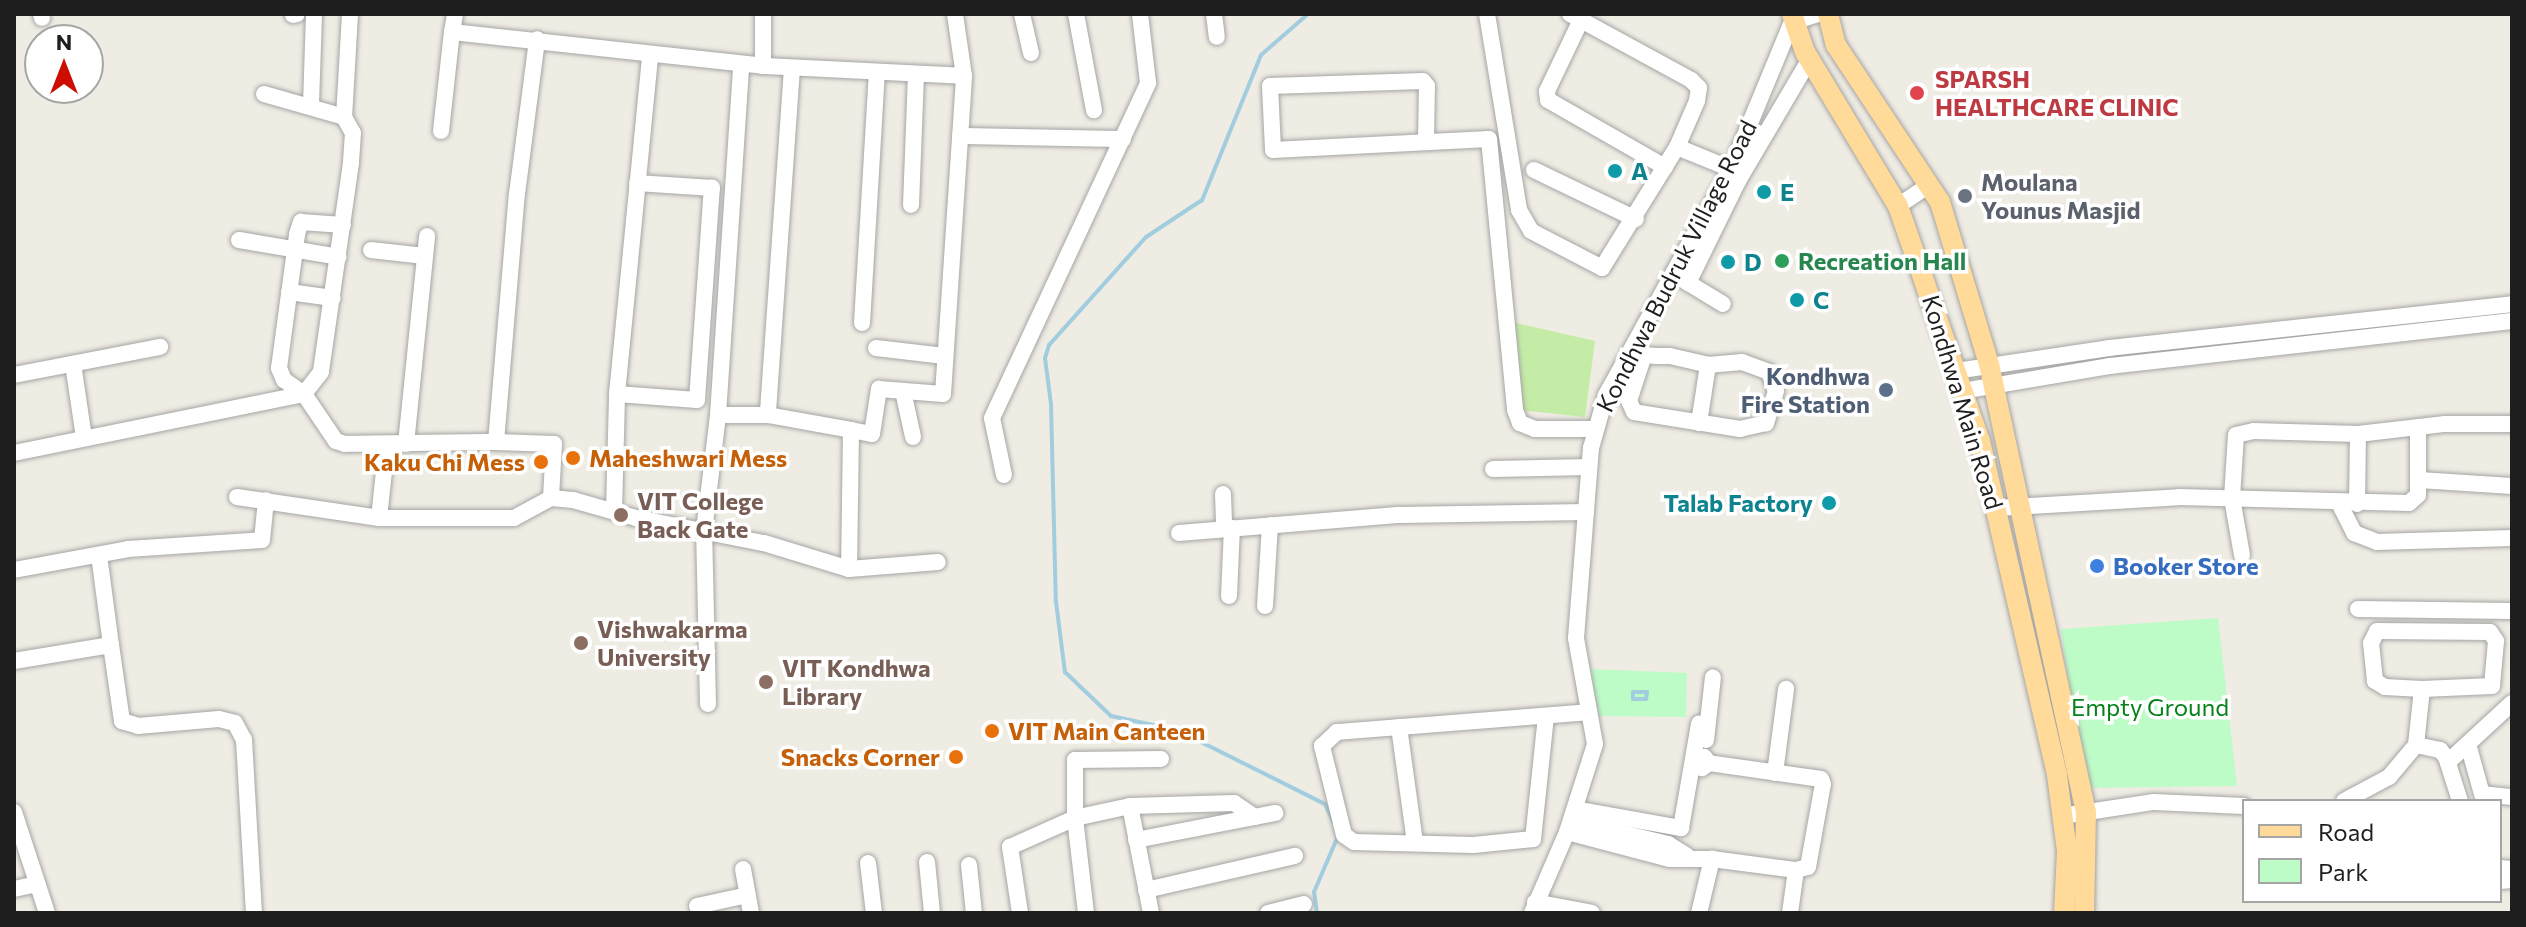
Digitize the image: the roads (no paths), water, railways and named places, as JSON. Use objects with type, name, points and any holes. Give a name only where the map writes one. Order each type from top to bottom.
[{"type":"main road","name":"Kondhwa Main Road","points":[[1828,14],[1836,45],[1940,202],[1992,373],[2086,812],[2084,913]]},
{"type":"main road","name":"Kondhwa Main Road","points":[[1792,18],[1810,59],[1898,206],[1989,476],[2062,816],[2067,851],[2064,913]]},
{"type":"street","points":[[311,105],[314,14]]},
{"type":"street","points":[[14,453],[304,394],[321,372],[339,257],[353,133],[344,117],[350,14]]},
{"type":"street","points":[[441,131],[455,14]]},
{"type":"street","points":[[763,14],[763,66]]},
{"type":"street","points":[[718,415],[768,415],[872,434],[879,389],[943,394],[964,76],[955,14]]},
{"type":"street","points":[[1022,14],[1031,53]]},
{"type":"street","points":[[1076,14],[1094,110]]},
{"type":"street","points":[[1004,475],[992,418],[1148,83],[1140,14]]},
{"type":"street","points":[[1214,14],[1217,37]]},
{"type":"street","points":[[1487,14],[1522,220],[1531,231],[1602,268],[1636,219],[1677,147],[1699,88],[1576,17],[1547,91],[1548,100],[1665,167]]},
{"type":"street","points":[[1792,18],[1818,14]]},
{"type":"street","name":"Kondhwa Budruk Village Road","points":[[1533,908],[1571,821],[1594,752],[1576,638],[1589,467],[1595,429],[1606,395],[1636,355],[1681,279],[1731,169],[1792,18]]},
{"type":"street","points":[[452,32],[537,39],[650,56],[741,65],[964,76]]},
{"type":"street","points":[[496,442],[537,39]]},
{"type":"street","points":[[614,511],[617,394],[650,56]]},
{"type":"street","points":[[1723,304],[1681,279],[1810,59]]},
{"type":"street","points":[[708,704],[704,531],[718,415],[741,65]]},
{"type":"street","points":[[768,415],[792,68]]},
{"type":"street","points":[[862,323],[877,74]]},
{"type":"street","points":[[911,205],[916,75]]},
{"type":"street","points":[[1426,141],[1423,81],[1270,86],[1273,150],[1426,141],[1480,137],[1494,145],[1520,423],[1535,429],[1595,429]]},
{"type":"street","points":[[264,94],[311,105],[344,117]]},
{"type":"street","points":[[960,136],[1123,139]]},
{"type":"street","points":[[1677,147],[1731,169]]},
{"type":"street","points":[[1534,170],[1636,219]]},
{"type":"street","points":[[617,394],[697,400],[712,188],[637,183]]},
{"type":"street","points":[[1898,206],[1929,185]]},
{"type":"street","points":[[343,225],[301,222],[279,368],[284,380],[304,394],[336,441],[554,444],[551,498]]},
{"type":"street","points":[[406,444],[427,236]]},
{"type":"street","points":[[239,240],[339,257]]},
{"type":"street","points":[[371,250],[425,256]]},
{"type":"street","points":[[289,292],[333,298]]},
{"type":"street","points":[[1959,381],[1992,373],[2512,304]]},
{"type":"street","points":[[1992,373],[2512,321]]},
{"type":"street","points":[[14,375],[160,347]]},
{"type":"street","points":[[876,348],[945,356]]},
{"type":"street","points":[[1636,355],[1708,365],[1742,362],[1769,372],[1776,391],[1760,428],[1699,423],[1630,408],[1636,355]]},
{"type":"street","points":[[73,364],[84,438]]},
{"type":"street","points":[[1699,423],[1708,365]]},
{"type":"street","points":[[903,391],[913,437]]},
{"type":"street","points":[[2242,555],[2232,498],[2236,435],[2254,431],[2358,434],[2418,427],[2512,424]]},
{"type":"street","points":[[1996,508],[2021,503],[2232,498],[2357,504],[2415,501],[2419,480],[2418,427]]},
{"type":"street","points":[[849,569],[851,430]]},
{"type":"street","points":[[2357,504],[2358,434]]},
{"type":"street","points":[[379,518],[387,444]]},
{"type":"street","points":[[1493,469],[1589,467]]},
{"type":"street","points":[[1989,476],[2014,472]]},
{"type":"street","points":[[2419,480],[2512,486]]},
{"type":"street","points":[[1223,494],[1228,528],[1229,596]]},
{"type":"street","points":[[237,497],[379,518],[514,518],[551,498],[704,531],[849,569],[938,562]]},
{"type":"street","points":[[14,570],[99,555],[262,540],[266,500]]},
{"type":"street","points":[[2339,503],[2354,533],[2377,542],[2512,538]]},
{"type":"street","points":[[1179,533],[1400,515],[1586,512]]},
{"type":"street","points":[[1265,606],[1270,525]]},
{"type":"street","points":[[99,555],[122,721],[138,726],[219,719],[235,723],[239,732],[254,913]]},
{"type":"street","points":[[2358,609],[2512,611]]},
{"type":"street","points":[[2377,631],[2490,632],[2496,641],[2492,686],[2422,689],[2385,687],[2375,681],[2371,643],[2377,631]]},
{"type":"street","points":[[14,661],[111,645]]},
{"type":"street","points":[[1687,856],[1713,677]]},
{"type":"street","points":[[1775,773],[1786,689]]},
{"type":"street","points":[[2348,799],[2389,777],[2416,745],[2422,689]]},
{"type":"street","points":[[2448,762],[2512,703]]},
{"type":"street","points":[[1546,716],[1533,839],[1473,845],[1354,842],[1344,835],[1322,746],[1337,732],[1589,712]]},
{"type":"street","points":[[1571,821],[1681,828],[1702,762],[1699,724]]},
{"type":"street","points":[[1399,727],[1415,842]]},
{"type":"street","points":[[2468,744],[2482,798],[2512,797]]},
{"type":"street","points":[[2416,745],[2440,750],[2448,762],[2459,799]]},
{"type":"street","points":[[1086,913],[1075,818],[1075,760],[1161,759]]},
{"type":"street","points":[[1571,821],[1670,859],[1687,856],[1796,870],[1808,867],[1823,784],[1821,779],[1702,762]]},
{"type":"street","points":[[2062,816],[2154,802],[2242,806]]},
{"type":"street","points":[[1020,913],[1010,847],[1075,818],[1130,806],[1234,803],[1255,817]]},
{"type":"street","points":[[1130,806],[1151,913]]},
{"type":"street","points":[[1136,840],[1275,813]]},
{"type":"street","points":[[15,822],[47,913]]},
{"type":"street","points":[[1146,890],[1295,856]]},
{"type":"street","points":[[1699,913],[1712,859]]},
{"type":"street","points":[[927,862],[932,913]]},
{"type":"street","points":[[868,863],[874,913]]},
{"type":"street","points":[[969,865],[974,913]]},
{"type":"street","points":[[743,869],[751,913]]},
{"type":"street","points":[[1790,913],[1796,870]]},
{"type":"street","points":[[14,889],[37,884]]},
{"type":"street","points":[[697,906],[748,895]]},
{"type":"street","points":[[1270,913],[1304,904]]},
{"type":"street","points":[[1533,908],[1592,913]]},
{"type":"waterway","points":[[1308,14],[1261,55],[1202,200],[1146,237],[1049,345],[1045,358],[1051,404],[1056,602],[1065,672],[1111,716],[1177,730],[1325,804],[1333,821]]},
{"type":"waterway","points":[[1633,692],[1647,692],[1646,699],[1633,699],[1633,692]]},
{"type":"waterway","points":[[1317,913],[1314,892],[1338,836]]},
{"type":"place","name":"SPARSH HEALTHCARE CLINIC","points":[[1917,93]]},
{"type":"place","name":"A","points":[[1615,171]]},
{"type":"place","name":"E","points":[[1764,192]]},
{"type":"place","name":"Moulana Younus Masjid","points":[[1965,196]]},
{"type":"place","name":"Recreation Hall","points":[[1782,261]]},
{"type":"place","name":"D","points":[[1728,262]]},
{"type":"place","name":"C","points":[[1797,300]]},
{"type":"place","name":"Kondhwa Fire Station","points":[[1886,390]]},
{"type":"place","name":"Maheshwari Mess","points":[[573,458]]},
{"type":"place","name":"Kaku Chi Mess","points":[[541,462]]},
{"type":"place","name":"Talab Factory","points":[[1829,503]]},
{"type":"place","name":"VIT College Back Gate","points":[[621,515]]},
{"type":"place","name":"Booker Store","points":[[2097,566]]},
{"type":"place","name":"Vishwakarma University","points":[[581,643]]},
{"type":"place","name":"VIT Kondhwa Library","points":[[766,682]]},
{"type":"place","name":"VIT Main Canteen","points":[[992,731]]},
{"type":"place","name":"Snacks Corner","points":[[956,757]]},
{"type":"park label","name":"Empty Ground","points":[[2150,707]]}]
